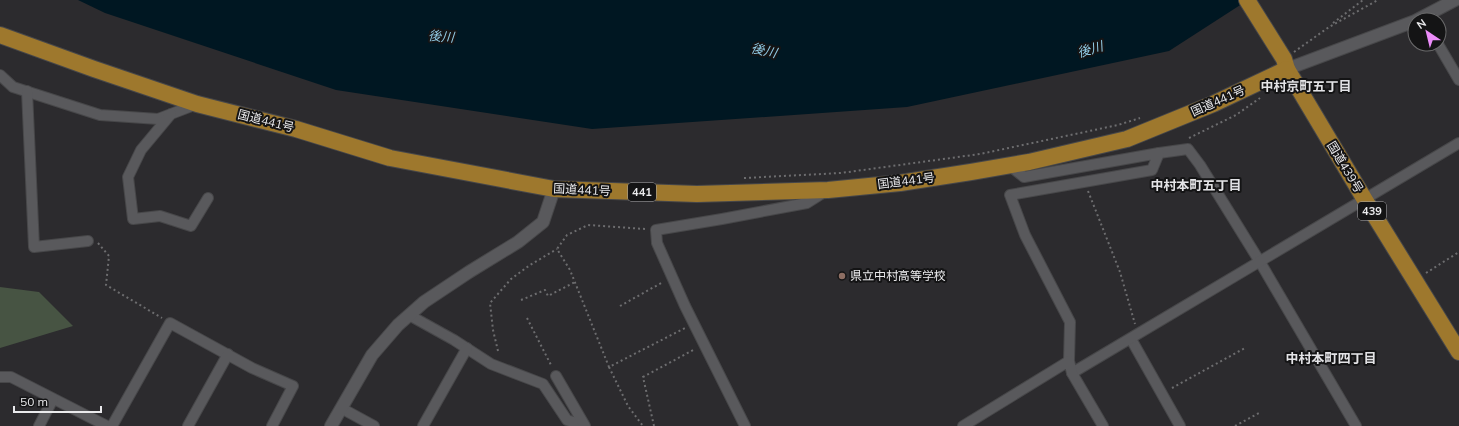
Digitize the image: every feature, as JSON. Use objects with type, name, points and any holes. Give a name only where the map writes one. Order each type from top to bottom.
[{"type":"highway","name":"国道439号","points":[[1247,0],[1365,200],[1459,352]]},
{"type":"highway","name":"国道441号","points":[[0,35],[197,104],[296,128],[390,158],[554,189],[697,194],[828,190],[900,183],[1009,165],[1127,139],[1213,104],[1285,64]]},
{"type":"street","points":[[1433,12],[1455,0]]},
{"type":"street","points":[[1285,64],[1407,24]]},
{"type":"street","points":[[1443,52],[1459,80]]},
{"type":"street","points":[[0,75],[13,87],[100,115],[158,119],[197,104]]},
{"type":"street","points":[[27,91],[34,247],[88,241]]},
{"type":"street","points":[[171,114],[141,150],[128,177],[133,219],[160,216],[191,226],[208,198]]},
{"type":"street","points":[[1072,373],[1459,143]]},
{"type":"street","points":[[1009,165],[1024,177],[1188,149],[1200,165],[1260,262],[1356,426]]},
{"type":"street","points":[[1103,426],[1072,373],[1069,361],[1070,322],[1024,235],[1010,195],[1152,170],[1159,153]]},
{"type":"street","points":[[330,426],[372,355],[398,325],[424,302],[518,242],[543,222],[554,189]]},
{"type":"street","points":[[745,426],[704,344],[657,243],[656,230],[807,203],[828,190]]},
{"type":"street","points":[[409,315],[492,364],[543,384],[567,420],[584,426]]},
{"type":"street","points":[[112,426],[170,323],[252,368],[293,386],[272,426]]},
{"type":"street","points":[[1134,336],[1162,394],[1180,426]]},
{"type":"street","points":[[423,426],[467,348]]},
{"type":"street","points":[[188,426],[228,354]]},
{"type":"street","points":[[962,426],[1069,361]]},
{"type":"street","points":[[556,376],[584,426]]},
{"type":"street","points":[[0,377],[11,377],[107,426]]},
{"type":"street","points":[[39,426],[54,399]]},
{"type":"street","points":[[341,408],[374,426]]},
{"type":"path","points":[[1285,64],[1329,26],[1363,0]]},
{"type":"path","points":[[1329,26],[1378,0]]},
{"type":"path","points":[[1188,149],[1186,139],[1236,115],[1265,95]]},
{"type":"path","points":[[740,178],[841,172],[980,154],[1118,125],[1140,118]]},
{"type":"path","points":[[1085,182],[1120,272],[1134,336]]},
{"type":"path","points":[[498,351],[490,304],[510,279],[557,249],[567,236],[588,225],[656,230]]},
{"type":"path","points":[[88,241],[100,243],[109,256],[106,285],[170,323]]},
{"type":"path","points":[[557,249],[570,270],[609,366],[628,406],[643,426]]},
{"type":"path","points":[[1415,280],[1459,252]]},
{"type":"path","points":[[620,306],[673,277]]},
{"type":"path","points":[[521,300],[545,290],[548,296],[575,282]]},
{"type":"path","points":[[527,318],[556,376]]},
{"type":"path","points":[[609,366],[694,323]]},
{"type":"path","points":[[654,426],[643,377],[704,344]]},
{"type":"path","points":[[1162,394],[1245,348]]},
{"type":"path","points":[[1235,426],[1259,413]]},
{"type":"green space","points":[[0,287],[39,292],[73,326],[0,348]]},
{"type":"water","name":"後川","points":[[78,0],[1248,0],[1169,51],[907,107],[592,129],[336,90],[105,13]]},
{"type":"place","name":"県立中村高等学校","points":[[842,276]]},
{"type":"district","name":"中村京町五丁目","points":[[1306,86]]},
{"type":"district","name":"中村本町五丁目","points":[[1196,185]]},
{"type":"district","name":"中村本町四丁目","points":[[1331,358]]}]
